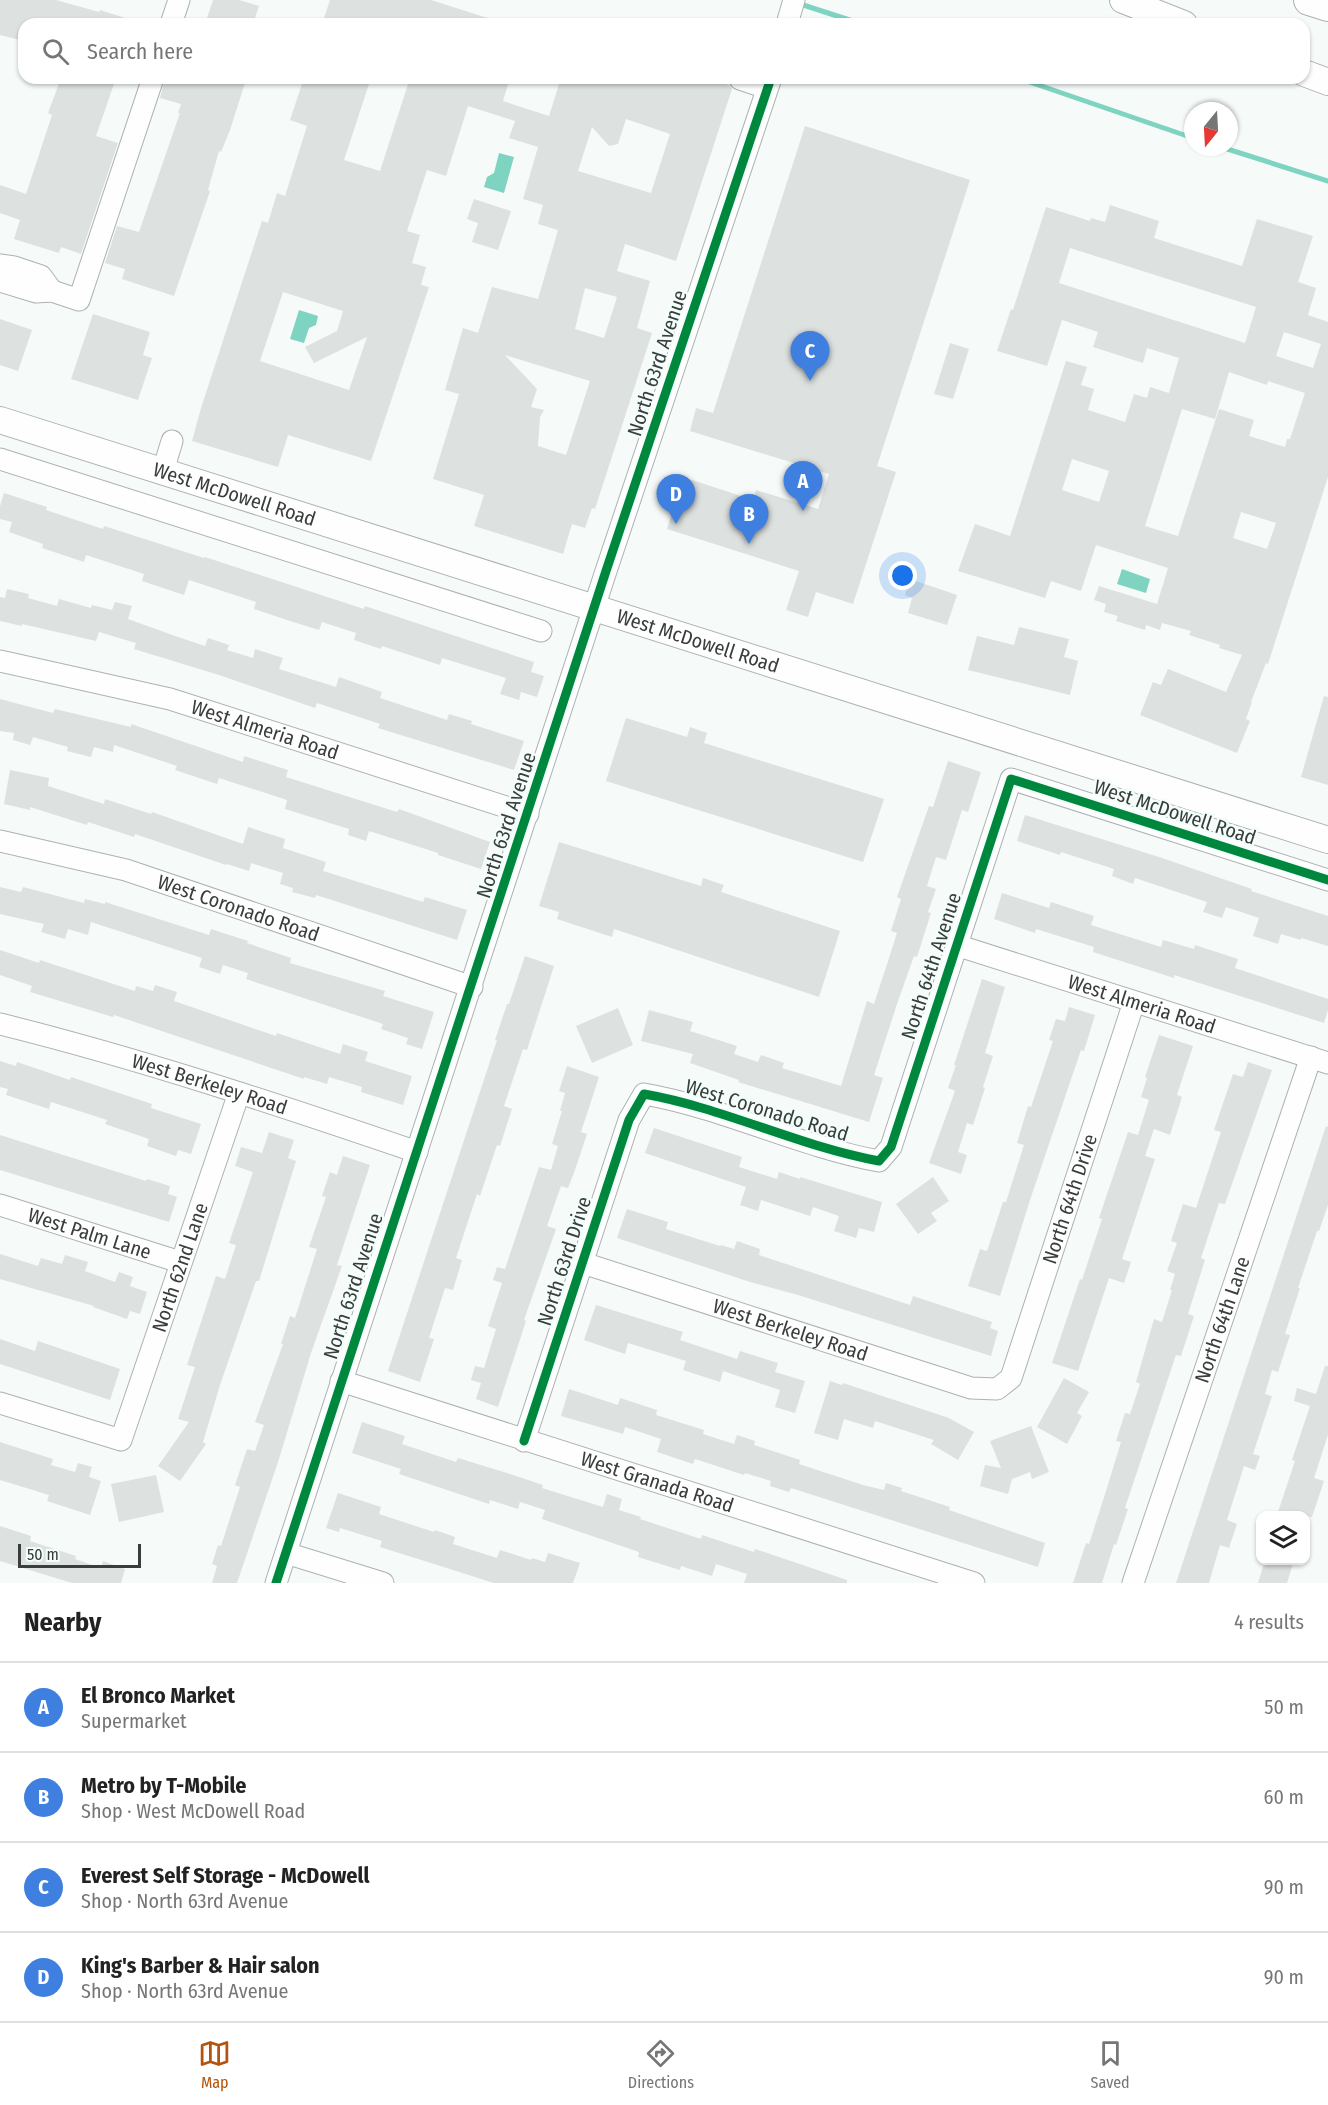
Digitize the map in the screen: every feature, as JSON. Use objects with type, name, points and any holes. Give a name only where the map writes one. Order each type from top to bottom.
[{"type":"highway","points":[[1309,0],[1328,6]]},
{"type":"main road","points":[[1123,0],[1169,18]]},
{"type":"main road","points":[[1310,75],[1328,82]]},
{"type":"main road","name":"West McDowell Road","points":[[0,420],[1328,840]]},
{"type":"street","points":[[173,18],[178,0]]},
{"type":"street","points":[[789,18],[794,0]]},
{"type":"street","points":[[0,281],[36,292],[52,291],[79,300],[151,84]]},
{"type":"street","name":"North 63rd Avenue","points":[[276,1583],[594,608],[769,84]]},
{"type":"street","points":[[0,265],[42,276],[52,291]]},
{"type":"street","points":[[164,471],[172,441]]},
{"type":"street","name":"West McDowell Road","points":[[0,459],[541,631]]},
{"type":"street","name":"West Almeria Road","points":[[0,661],[170,699],[528,814]]},
{"type":"street","name":"West McDowell Road","points":[[1011,779],[1328,880]]},
{"type":"street","name":"North 64th Avenue","points":[[879,1161],[891,1147],[1011,779]]},
{"type":"street","name":"West Coronado Road","points":[[0,841],[126,870],[472,987]]},
{"type":"street","name":"West Almeria Road","points":[[956,945],[1319,1060]]},
{"type":"street","name":"North 64th Drive","points":[[998,1389],[1011,1378],[1134,1002]]},
{"type":"street","name":"West Berkeley Road","points":[[0,1024],[88,1047],[239,1093],[417,1152]]},
{"type":"street","name":"North 64th Lane","points":[[1133,1583],[1319,1060]]},
{"type":"street","name":"North 62nd Lane","points":[[0,1403],[121,1440],[239,1093]]},
{"type":"street","name":"West Coronado Road","points":[[644,1094],[679,1100],[849,1155],[879,1161]]},
{"type":"street","name":"North 63rd Drive","points":[[524,1441],[629,1120],[644,1094]]},
{"type":"street","name":"West Palm Lane","points":[[0,1204],[180,1262]]},
{"type":"street","name":"West Berkeley Road","points":[[582,1263],[970,1388],[998,1389]]},
{"type":"street","name":"West Granada Road","points":[[341,1381],[974,1583]]},
{"type":"street","points":[[286,1553],[383,1583]]},
{"type":"shaded area","points":[[499,153],[514,157],[504,193],[484,187],[487,177],[494,173]]},
{"type":"shaded area","points":[[299,310],[318,316],[316,325],[309,328],[304,343],[290,339]]},
{"type":"shaded area","points":[[1122,569],[1150,579],[1146,593],[1117,584]]},
{"type":"building","points":[[0,0],[56,0],[125,18],[18,18],[18,40],[0,35]]},
{"type":"building","points":[[213,0],[239,0],[259,6],[255,18],[207,18]]},
{"type":"building","points":[[330,0],[431,0],[488,18],[324,18]]},
{"type":"building","points":[[59,84],[114,84],[96,136],[118,143],[81,254],[61,247],[59,253],[14,239],[20,220],[0,213],[0,185],[26,194],[52,115],[48,113]]},
{"type":"building","points":[[164,84],[245,84],[230,130],[221,152],[219,151],[208,190],[210,191],[174,296],[122,279],[125,269],[105,263],[117,226],[139,232],[180,113],[178,113],[181,104],[160,98]]},
{"type":"building","points":[[302,84],[369,84],[344,160],[380,171],[408,84],[508,84],[503,101],[549,116],[559,84],[726,84],[732,89],[676,261],[625,244],[617,271],[650,281],[637,328],[652,333],[595,509],[592,508],[585,528],[572,524],[563,554],[474,526],[484,495],[433,479],[459,394],[445,390],[463,328],[478,333],[492,287],[538,299],[558,230],[538,224],[543,205],[523,199],[538,147],[509,138],[515,121],[468,106],[446,176],[427,170],[407,231],[420,235],[412,263],[426,267],[421,285],[429,287],[371,461],[288,435],[278,467],[192,441],[262,221],[268,223],[277,193],[285,196],[307,126],[290,120]],"holes":[[[626,119],[670,134],[651,193],[578,171],[592,127],[609,146],[618,144]],[[585,288],[617,297],[604,338],[575,329]],[[283,292],[343,311],[337,331],[305,347],[314,363],[367,337],[349,390],[260,361]],[[505,355],[590,381],[566,455],[538,446],[540,417],[544,410],[531,407],[537,389]]]},
{"type":"building","points":[[805,126],[970,180],[877,466],[896,472],[853,604],[816,592],[808,617],[786,610],[799,571],[667,529],[683,477],[753,500],[756,490],[818,509],[829,474],[690,431],[696,408],[713,413]]},
{"type":"building","points":[[474,199],[511,211],[498,250],[472,242],[478,223],[467,219]]},
{"type":"building","points":[[1110,205],[1159,221],[1154,238],[1242,266],[1257,219],[1313,236],[1298,282],[1316,288],[1308,315],[1328,322],[1328,477],[1268,664],[1266,663],[1251,702],[1246,719],[1250,721],[1237,753],[1140,715],[1153,682],[1161,685],[1168,669],[1226,692],[1242,655],[1189,635],[1191,631],[1162,623],[1160,630],[1146,625],[1145,630],[1116,621],[1118,616],[1104,612],[1106,604],[1094,600],[1099,586],[1157,604],[1168,568],[1096,545],[1081,591],[1051,581],[1045,598],[958,571],[975,524],[1010,536],[1066,361],[1087,367],[1081,385],[1094,389],[1088,410],[1125,422],[1134,394],[1147,398],[1150,387],[1169,393],[1179,358],[1147,348],[1143,363],[1093,347],[1098,332],[1062,320],[1047,366],[997,351],[1011,309],[1013,310],[1046,207],[1090,221],[1091,218],[1105,222]],"holes":[[[1070,248],[1256,307],[1245,343],[1059,283]],[[1284,332],[1321,344],[1313,368],[1276,356]],[[1229,372],[1267,385],[1268,381],[1305,393],[1290,439],[1287,439],[1285,447],[1249,436],[1254,420],[1219,409],[1178,536],[1145,526],[1182,409],[1215,419]],[[1072,459],[1109,471],[1099,502],[1062,490]],[[1241,512],[1276,523],[1267,549],[1233,538]]]},
{"type":"building","points":[[93,314],[150,332],[143,355],[152,358],[138,400],[71,379]]},
{"type":"building","points":[[0,319],[32,330],[18,371],[0,365]]},
{"type":"building","points":[[950,343],[969,349],[953,399],[934,394]]},
{"type":"building","points":[[4,493],[103,529],[104,526],[364,609],[365,606],[534,662],[531,672],[544,676],[537,697],[521,692],[519,700],[500,694],[506,678],[442,658],[440,665],[382,646],[381,649],[354,640],[356,633],[322,622],[319,630],[254,609],[256,602],[189,580],[184,595],[142,581],[144,574],[86,555],[84,562],[42,548],[43,544],[9,532],[12,522],[0,519],[0,506]]},
{"type":"building","points":[[910,579],[957,595],[947,625],[908,613],[912,598],[905,595]]},
{"type":"building","points":[[7,589],[29,594],[28,598],[57,606],[59,599],[91,608],[92,605],[112,610],[115,602],[132,606],[128,619],[178,637],[205,646],[208,638],[229,645],[227,650],[253,658],[255,649],[283,658],[279,669],[336,687],[339,677],[382,692],[380,698],[447,720],[449,714],[472,721],[471,724],[524,741],[514,770],[378,728],[380,724],[317,703],[315,708],[134,649],[136,643],[99,632],[96,641],[0,621],[0,597],[5,598]]},
{"type":"building","points":[[1019,627],[1069,639],[1064,657],[1078,661],[1070,695],[968,670],[977,636],[1014,645]]},
{"type":"building","points":[[1324,696],[1328,697],[1328,785],[1301,777]]},
{"type":"building","points":[[0,699],[53,713],[55,709],[131,727],[131,724],[243,762],[244,756],[288,770],[286,777],[397,812],[399,809],[490,842],[481,869],[369,831],[366,841],[348,835],[349,829],[285,809],[287,800],[219,778],[217,784],[175,770],[177,766],[114,745],[113,752],[94,747],[91,757],[67,751],[68,747],[33,737],[30,745],[13,740],[14,733],[0,731]]},
{"type":"building","points":[[626,718],[687,737],[690,727],[707,733],[704,743],[884,799],[863,862],[606,781]]},
{"type":"building","points":[[948,761],[981,772],[968,812],[962,810],[946,860],[936,857],[927,886],[936,889],[928,912],[931,913],[917,957],[914,956],[897,1004],[874,1075],[883,1078],[869,1122],[738,1082],[739,1080],[690,1063],[693,1054],[641,1041],[649,1010],[693,1022],[690,1031],[737,1046],[734,1054],[758,1062],[761,1055],[784,1063],[782,1068],[841,1086],[867,1001],[874,1004],[897,933],[891,931],[901,899],[897,897],[929,806],[933,807]]},
{"type":"building","points":[[10,770],[49,778],[48,786],[104,804],[105,799],[151,814],[152,812],[243,844],[248,827],[285,839],[283,848],[326,862],[323,871],[423,902],[425,897],[467,910],[457,940],[316,895],[315,898],[292,892],[293,888],[280,884],[283,873],[251,863],[249,871],[135,834],[134,837],[30,807],[30,810],[4,804]]},
{"type":"building","points":[[1025,815],[1159,857],[1328,916],[1328,946],[1281,934],[1278,944],[1253,936],[1259,918],[1226,907],[1222,918],[1203,912],[1207,902],[1135,878],[1133,884],[1112,876],[1114,869],[1017,841]]},
{"type":"building","points":[[559,842],[701,886],[703,878],[724,885],[721,892],[840,931],[819,997],[614,929],[612,937],[557,919],[559,912],[539,906]]},
{"type":"building","points":[[0,887],[21,892],[23,887],[84,903],[85,899],[105,904],[105,902],[209,935],[211,929],[291,958],[290,963],[385,991],[383,996],[434,1012],[422,1049],[406,1044],[408,1038],[381,1029],[383,1024],[246,979],[248,973],[223,965],[220,974],[199,967],[202,958],[91,922],[88,935],[68,929],[65,939],[41,932],[44,924],[0,914]]},
{"type":"building","points":[[1002,893],[1049,908],[1051,902],[1094,916],[1091,925],[1161,947],[1163,940],[1194,949],[1195,945],[1238,959],[1235,968],[1328,999],[1328,1010],[1324,1023],[1174,975],[1174,978],[1093,952],[1094,947],[1036,929],[1035,933],[994,919]]},
{"type":"building","points":[[0,950],[39,963],[40,960],[135,991],[136,986],[153,991],[155,985],[177,992],[174,1001],[276,1036],[277,1033],[340,1054],[343,1044],[368,1052],[365,1061],[412,1076],[403,1105],[361,1092],[362,1087],[329,1077],[327,1084],[304,1077],[304,1079],[114,1015],[113,1017],[30,992],[32,986],[0,975]]},
{"type":"building","points":[[525,956],[554,966],[527,1050],[523,1049],[504,1106],[512,1109],[500,1146],[497,1145],[480,1196],[477,1194],[456,1258],[462,1260],[453,1290],[445,1288],[429,1338],[434,1339],[420,1382],[388,1371],[497,1040],[495,1040]]},
{"type":"building","points":[[982,979],[1005,987],[985,1053],[993,1056],[983,1087],[985,1088],[973,1125],[967,1123],[958,1152],[967,1155],[961,1174],[929,1163],[955,1091],[948,1088]]},
{"type":"building","points":[[1069,1007],[1095,1015],[1030,1200],[1000,1296],[968,1286],[980,1249],[987,1251],[1003,1202],[1006,1202],[1024,1145],[1017,1143],[1028,1106],[1031,1107],[1053,1041],[1049,1040],[1056,1019],[1065,1021]]},
{"type":"building","points":[[618,1008],[633,1045],[592,1063],[576,1026]]},
{"type":"building","points":[[1159,1035],[1193,1046],[1177,1095],[1182,1097],[1170,1135],[1154,1129],[1145,1156],[1155,1159],[1122,1259],[1131,1262],[1124,1283],[1109,1278],[1078,1371],[1052,1363],[1080,1279],[1082,1280],[1102,1219],[1099,1218],[1128,1132],[1138,1135],[1149,1100],[1141,1097],[1147,1078],[1145,1077]]},
{"type":"building","points":[[0,1061],[16,1066],[17,1062],[70,1080],[71,1077],[152,1104],[151,1108],[201,1124],[191,1154],[178,1150],[176,1156],[147,1146],[149,1139],[105,1124],[107,1120],[51,1102],[49,1109],[6,1095],[8,1089],[0,1087]]},
{"type":"building","points":[[1248,1062],[1272,1070],[1225,1204],[1219,1203],[1201,1258],[1205,1260],[1188,1314],[1194,1316],[1181,1356],[1176,1355],[1125,1508],[1128,1509],[1102,1583],[1073,1583],[1086,1543],[1089,1544],[1121,1442],[1116,1441],[1125,1413],[1130,1414],[1140,1384],[1136,1382],[1154,1319],[1162,1322],[1172,1290],[1170,1290],[1175,1274],[1167,1271],[1177,1243],[1171,1241],[1183,1204],[1196,1208],[1221,1132],[1214,1130],[1233,1074],[1243,1077]]},
{"type":"building","points":[[567,1066],[599,1077],[581,1132],[587,1134],[575,1170],[568,1188],[561,1186],[547,1226],[556,1229],[524,1320],[526,1321],[498,1407],[476,1399],[481,1383],[471,1380],[475,1366],[484,1368],[496,1329],[488,1326],[502,1283],[493,1280],[497,1267],[505,1269],[539,1167],[551,1170],[558,1146],[552,1144],[565,1093],[559,1091]]},
{"type":"building","points":[[1326,1126],[1328,1127],[1328,1205],[1298,1288],[1300,1288],[1285,1334],[1290,1335],[1278,1372],[1272,1370],[1265,1394],[1272,1396],[1253,1454],[1260,1456],[1255,1470],[1244,1466],[1227,1520],[1237,1524],[1229,1548],[1220,1545],[1209,1583],[1176,1583]]},
{"type":"building","points":[[654,1128],[742,1157],[739,1167],[777,1179],[779,1172],[800,1179],[800,1177],[882,1202],[874,1232],[859,1228],[856,1238],[834,1231],[839,1216],[813,1207],[810,1216],[761,1200],[758,1211],[740,1205],[746,1187],[645,1153]]},
{"type":"building","points":[[269,1132],[294,1140],[288,1158],[296,1161],[259,1281],[256,1281],[220,1385],[203,1442],[206,1444],[180,1481],[158,1466],[189,1422],[178,1419],[195,1367],[187,1365],[216,1276],[225,1279],[236,1245],[229,1243],[253,1172],[235,1166],[241,1147],[262,1153]]},
{"type":"building","points":[[0,1135],[146,1181],[147,1179],[170,1186],[168,1194],[177,1197],[169,1222],[0,1170]]},
{"type":"building","points":[[343,1156],[370,1165],[337,1265],[342,1266],[311,1353],[279,1459],[237,1583],[212,1583],[217,1566],[212,1564],[218,1545],[221,1546],[240,1487],[235,1485],[247,1449],[255,1451],[264,1425],[255,1422],[283,1344],[281,1344],[290,1316],[295,1318],[317,1249],[309,1247],[326,1197],[322,1196],[330,1172],[337,1175]]},
{"type":"building","points":[[933,1177],[949,1201],[931,1213],[937,1221],[918,1234],[896,1204]]},
{"type":"building","points":[[627,1209],[668,1222],[666,1229],[734,1249],[737,1241],[760,1249],[759,1255],[910,1305],[913,1296],[992,1322],[990,1328],[998,1331],[991,1356],[750,1282],[617,1238]]},
{"type":"building","points":[[0,1254],[38,1266],[41,1258],[62,1264],[65,1255],[88,1262],[85,1271],[115,1282],[119,1272],[133,1277],[130,1286],[147,1292],[140,1314],[130,1311],[127,1319],[94,1306],[0,1279]]},
{"type":"building","points":[[596,1305],[683,1332],[680,1340],[737,1359],[740,1351],[778,1363],[775,1372],[805,1381],[795,1413],[775,1407],[780,1390],[723,1371],[720,1382],[683,1370],[686,1361],[628,1343],[625,1354],[584,1340]]},
{"type":"building","points":[[0,1339],[35,1351],[38,1341],[120,1369],[110,1400],[0,1364]]},
{"type":"building","points":[[1325,1366],[1328,1366],[1328,1435],[1314,1478],[1324,1481],[1312,1517],[1310,1517],[1310,1511],[1278,1511],[1310,1406],[1294,1401],[1297,1388],[1316,1394]]},
{"type":"building","points":[[1064,1378],[1089,1392],[1077,1413],[1082,1416],[1067,1444],[1037,1427]]},
{"type":"building","points":[[830,1381],[842,1385],[843,1383],[949,1418],[974,1432],[958,1460],[931,1444],[934,1440],[875,1421],[873,1428],[844,1419],[838,1440],[814,1433]]},
{"type":"building","points":[[569,1389],[618,1405],[620,1398],[657,1410],[656,1415],[704,1430],[703,1434],[734,1444],[737,1435],[755,1441],[754,1445],[800,1460],[799,1464],[863,1485],[884,1490],[886,1483],[902,1488],[901,1491],[950,1507],[949,1510],[1045,1543],[1038,1567],[791,1488],[789,1492],[770,1486],[771,1481],[745,1473],[744,1475],[695,1459],[693,1464],[657,1452],[661,1439],[625,1427],[623,1434],[561,1416]]},
{"type":"building","points":[[362,1422],[405,1436],[402,1444],[456,1462],[458,1458],[507,1473],[543,1485],[542,1488],[603,1507],[607,1494],[622,1499],[619,1510],[641,1517],[640,1519],[701,1539],[702,1535],[754,1552],[755,1549],[847,1580],[847,1583],[744,1583],[747,1574],[716,1564],[712,1576],[681,1566],[680,1570],[638,1557],[639,1552],[542,1519],[545,1510],[520,1502],[518,1509],[490,1500],[489,1504],[399,1474],[401,1469],[352,1453]]},
{"type":"building","points":[[1031,1426],[1049,1472],[1032,1479],[1030,1472],[1012,1479],[1008,1494],[980,1486],[985,1465],[1001,1468],[990,1441]]},
{"type":"building","points":[[0,1442],[53,1459],[51,1465],[75,1472],[78,1463],[92,1467],[89,1477],[101,1481],[90,1515],[47,1501],[49,1495],[0,1480]]},
{"type":"building","points":[[156,1475],[164,1512],[119,1522],[111,1484]]},
{"type":"building","points":[[338,1493],[381,1507],[379,1514],[455,1537],[453,1544],[497,1558],[500,1550],[531,1560],[532,1558],[545,1562],[548,1553],[580,1563],[573,1583],[494,1583],[380,1547],[382,1541],[340,1528],[339,1532],[326,1528]]},
{"type":"building","points":[[0,1526],[31,1536],[30,1541],[76,1556],[75,1559],[101,1568],[103,1561],[125,1569],[121,1583],[72,1583],[0,1561]]},
{"type":"building","points":[[1263,1565],[1292,1565],[1287,1583],[1258,1583]]},
{"type":"waterway","points":[[797,3],[843,18]]},
{"type":"waterway","points":[[1036,84],[1184,135]]},
{"type":"waterway","points":[[1238,152],[1328,181]]},
{"type":"cycle path","points":[[276,1583],[606,571],[769,84]]},
{"type":"cycle path","points":[[524,1441],[629,1120],[644,1094],[703,1108],[819,1146],[879,1161],[891,1147],[1011,779],[1328,880]]},
{"type":"place","name":"Everest Self Storage - McDowell","points":[[810,381]]},
{"type":"place","name":"El Bronco Market","points":[[803,511]]},
{"type":"place","name":"King's Barber & Hair salon","points":[[676,524]]},
{"type":"place","name":"Metro by T-Mobile","points":[[749,544]]}]
